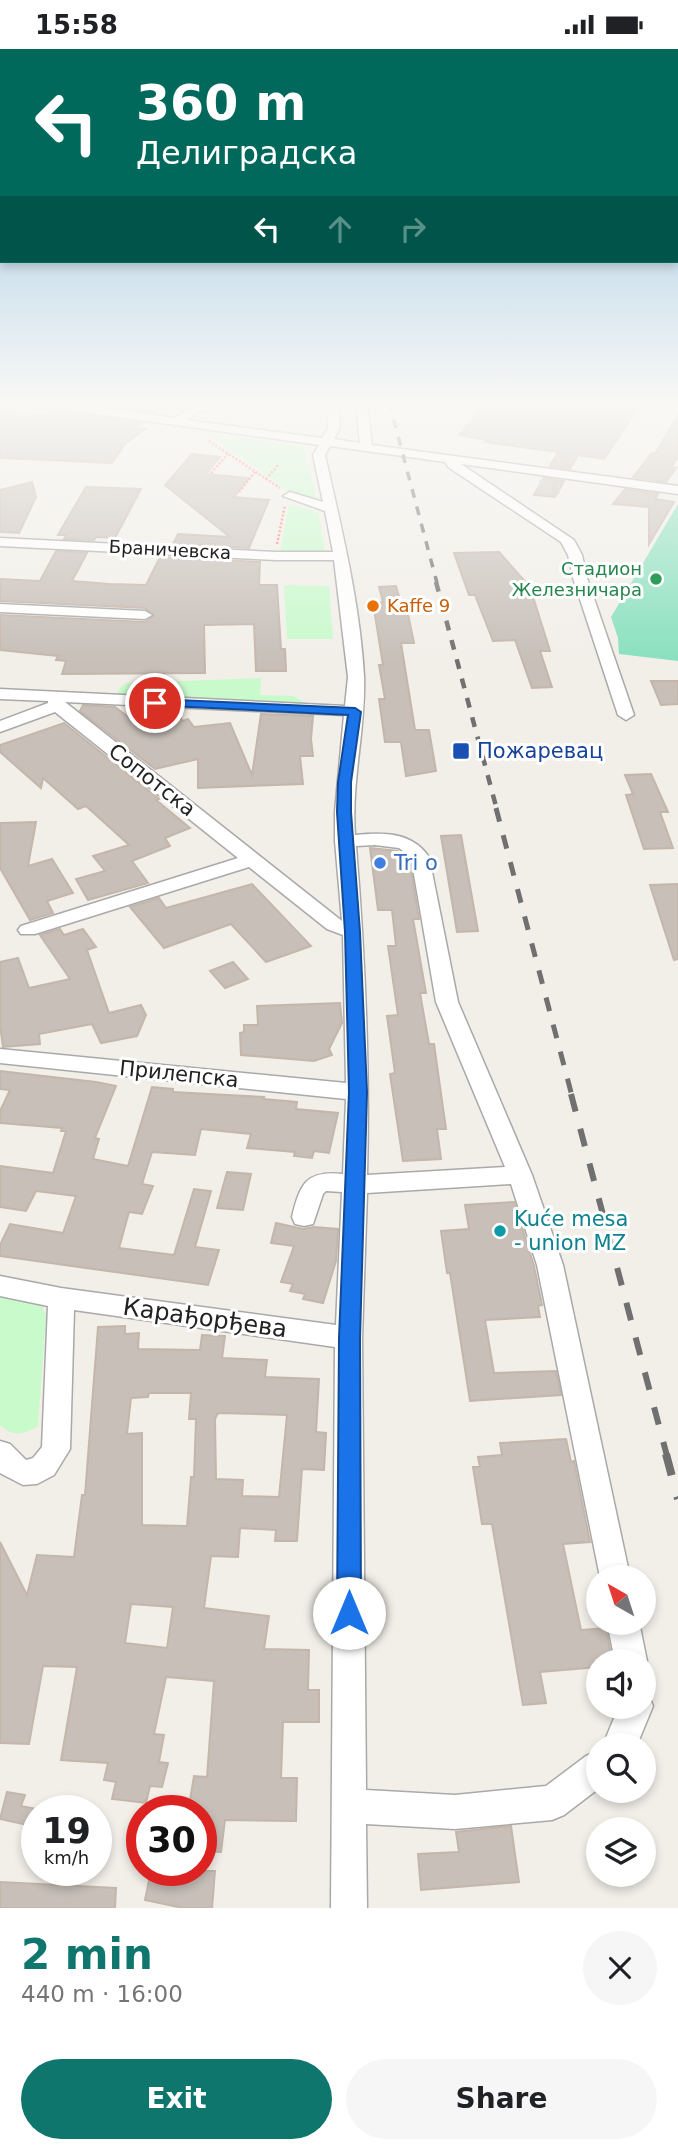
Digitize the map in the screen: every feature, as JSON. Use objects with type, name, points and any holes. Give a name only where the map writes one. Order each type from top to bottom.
[{"type":"street","points":[[327,489],[341,556],[356,677],[355,712],[345,782],[344,841],[353,932],[358,1092],[349,1338],[349,1908]]},
{"type":"street","points":[[489,489],[567,540],[575,555],[579,578],[626,715]]},
{"type":"street","points":[[289,496],[331,509]]},
{"type":"street","name":"Браничевска","points":[[0,542],[276,556],[341,556]]},
{"type":"street","points":[[0,608],[145,615]]},
{"type":"street","points":[[0,694],[57,702],[355,712]]},
{"type":"street","points":[[0,727],[57,702]]},
{"type":"street","name":"Сопотска","points":[[57,702],[334,925],[353,932]]},
{"type":"street","points":[[344,841],[396,841],[417,852],[447,1002],[520,1175],[550,1265],[612,1565]]},
{"type":"street","points":[[28,930],[253,860]]},
{"type":"street","name":"Прилепска","points":[[0,1056],[358,1092]]},
{"type":"street","points":[[304,1217],[310,1189],[330,1181],[355,1185],[520,1175]]},
{"type":"street","name":"Карађорђева","points":[[0,1286],[61,1298],[349,1338]]},
{"type":"street","points":[[0,1453],[10,1466],[22,1473],[36,1472],[48,1464],[56,1449],[61,1298]]},
{"type":"street","points":[[349,1806],[455,1812],[552,1803],[586,1777]]},
{"type":"path","points":[[239,492],[242,489]]},
{"type":"path","points":[[276,556],[279,520],[289,496],[279,489]]},
{"type":"green space","points":[[285,489],[314,489],[317,501],[295,496]]},
{"type":"green space","points":[[289,504],[318,512],[325,551],[280,553]]},
{"type":"green space","name":"Стадион Железничара","points":[[678,504],[678,661],[619,654],[618,638],[611,617]]},
{"type":"green space","points":[[284,585],[329,586],[333,639],[287,639]]},
{"type":"green space","points":[[261,678],[260,695],[293,696],[308,704],[116,695],[122,685],[128,683]]},
{"type":"green space","points":[[0,1297],[41,1305],[46,1314],[38,1426],[23,1433],[14,1433],[0,1425]]},
{"type":"building","points":[[34,489],[36,497],[19,533],[0,532],[0,490]]},
{"type":"building","points":[[85,489],[141,489],[115,538],[64,539],[66,535],[58,535]]},
{"type":"building","points":[[170,489],[241,489],[234,497],[269,500],[249,548],[173,544],[178,534],[230,537]]},
{"type":"building","points":[[538,489],[560,489],[555,497],[534,495]]},
{"type":"building","points":[[625,489],[658,494],[655,499],[674,502],[649,544],[649,507],[613,504]]},
{"type":"building","points":[[56,551],[87,553],[72,581],[109,584],[146,585],[160,557],[260,562],[259,585],[277,585],[281,649],[285,649],[286,671],[256,671],[254,624],[204,625],[205,673],[62,674],[66,661],[56,660],[58,656],[0,650],[0,615],[145,622],[154,616],[145,608],[0,601],[0,579],[40,581]]},
{"type":"building","points":[[499,552],[530,587],[550,651],[540,651],[552,687],[532,688],[515,640],[493,641],[475,595],[469,595],[454,553]]},
{"type":"building","points":[[396,586],[404,614],[408,614],[414,643],[401,643],[415,730],[429,730],[436,771],[406,776],[401,742],[385,742],[379,699],[385,699],[379,665],[383,665],[373,603],[383,602],[379,587]]},
{"type":"building","points":[[651,681],[678,681],[678,704],[661,705]]},
{"type":"building","points":[[83,705],[115,707],[131,719],[174,711],[183,721],[188,719],[194,727],[230,723],[252,775],[261,714],[313,716],[313,756],[300,756],[303,784],[198,788],[198,759],[155,769],[80,711]]},
{"type":"building","points":[[64,723],[159,799],[156,800],[190,828],[165,838],[170,846],[132,861],[148,883],[88,900],[76,879],[105,871],[93,856],[129,845],[86,806],[78,809],[43,778],[41,788],[0,752],[0,745]]},
{"type":"building","points":[[651,774],[668,812],[660,812],[673,848],[644,849],[626,795],[633,794],[625,775]]},
{"type":"building","points":[[36,822],[28,866],[52,859],[73,893],[47,901],[53,913],[30,920],[0,868],[0,823]]},
{"type":"building","points":[[461,835],[478,931],[457,932],[441,836]]},
{"type":"building","points":[[370,848],[398,851],[409,858],[419,919],[413,919],[426,993],[420,993],[429,1044],[434,1044],[446,1129],[437,1129],[441,1159],[403,1161],[390,1074],[395,1073],[387,1016],[398,1015],[388,946],[396,946],[392,910],[378,910]]},
{"type":"building","points":[[252,884],[311,946],[266,962],[231,924],[164,948],[130,907],[159,898],[166,908]]},
{"type":"building","points":[[678,884],[678,959],[674,960],[650,885]]},
{"type":"building","points":[[60,929],[64,935],[83,929],[96,947],[87,950],[109,1013],[141,1005],[146,1015],[137,1036],[101,1043],[92,1024],[39,1034],[40,1044],[3,1047],[0,1026],[0,962],[18,958],[29,988],[70,979],[40,935]]},
{"type":"building","points":[[233,962],[248,979],[225,988],[210,971]]},
{"type":"building","points":[[340,1003],[342,1023],[329,1049],[332,1055],[314,1061],[241,1055],[240,1033],[244,1032],[244,1025],[258,1025],[257,1006]]},
{"type":"building","points":[[0,1071],[116,1086],[95,1138],[99,1139],[93,1159],[128,1166],[152,1087],[173,1089],[173,1092],[264,1097],[263,1099],[297,1102],[296,1109],[338,1113],[329,1153],[314,1151],[312,1158],[294,1156],[295,1152],[247,1148],[251,1134],[201,1129],[195,1155],[152,1152],[142,1184],[153,1186],[142,1214],[129,1212],[119,1248],[174,1255],[194,1189],[211,1191],[195,1247],[219,1250],[208,1285],[0,1256],[0,1245],[10,1224],[63,1233],[76,1196],[36,1191],[26,1211],[0,1207],[0,1166],[53,1173],[66,1131],[61,1131],[62,1128],[0,1123],[0,1111],[10,1090],[0,1089]]},
{"type":"building","points":[[227,1172],[251,1174],[243,1210],[217,1208]]},
{"type":"building","points":[[514,1202],[534,1266],[542,1305],[538,1306],[540,1317],[485,1320],[494,1373],[556,1371],[561,1395],[470,1401],[441,1231],[469,1229],[465,1205]]},
{"type":"building","points":[[276,1223],[303,1229],[338,1229],[336,1261],[323,1303],[303,1299],[305,1294],[290,1291],[293,1284],[281,1282],[294,1246],[271,1243]]},
{"type":"building","points":[[125,1326],[125,1334],[139,1333],[138,1349],[200,1350],[202,1335],[225,1336],[222,1358],[267,1360],[265,1377],[319,1379],[316,1432],[326,1433],[324,1470],[302,1469],[297,1541],[275,1541],[276,1530],[240,1528],[238,1557],[211,1556],[204,1608],[269,1616],[264,1649],[309,1650],[308,1690],[319,1690],[319,1722],[283,1722],[281,1778],[297,1778],[296,1821],[225,1820],[221,1852],[217,1852],[217,1795],[191,1795],[194,1776],[207,1777],[214,1681],[166,1677],[154,1734],[164,1735],[159,1762],[168,1763],[162,1787],[150,1786],[148,1795],[126,1795],[126,1801],[112,1799],[116,1782],[104,1780],[108,1763],[61,1760],[77,1667],[43,1666],[29,1744],[0,1743],[0,1542],[27,1595],[37,1555],[74,1557],[82,1495],[85,1495],[98,1327]],"holes":[[[149,1393],[191,1393],[189,1419],[196,1419],[194,1477],[191,1477],[187,1526],[142,1525],[142,1433],[127,1434],[131,1398],[148,1397]],[[218,1413],[287,1415],[279,1497],[242,1496],[243,1480],[216,1479],[215,1419]],[[131,1604],[173,1607],[167,1648],[125,1643]]]},
{"type":"building","points":[[566,1439],[571,1462],[574,1461],[590,1542],[563,1544],[581,1630],[586,1630],[586,1635],[607,1635],[610,1649],[586,1649],[586,1668],[540,1672],[546,1703],[523,1705],[492,1524],[482,1524],[473,1467],[480,1467],[478,1457],[502,1455],[500,1443]]},
{"type":"building","points":[[7,1792],[25,1795],[21,1795],[21,1824],[0,1819]]},
{"type":"building","points":[[511,1826],[519,1882],[421,1890],[418,1854],[459,1852],[456,1832]]},
{"type":"building","points":[[0,1882],[21,1883],[21,1886],[116,1888],[115,1908],[0,1908]]},
{"type":"building","points":[[148,1886],[214,1886],[212,1908],[183,1908],[145,1900]]},
{"type":"railway","points":[[412,489],[437,583]]},
{"type":"railway","points":[[436,582],[497,810]]},
{"type":"railway","points":[[496,808],[572,1096]]},
{"type":"railway","points":[[571,1094],[667,1456]]},
{"type":"railway","points":[[666,1454],[678,1499]]},
{"type":"place","name":"Стадион Железничара","points":[[656,579]]},
{"type":"place","name":"Kaffe 9","points":[[373,606]]},
{"type":"place","name":"Пожаревац","points":[[461,751]]},
{"type":"place","name":"Tri o","points":[[380,863]]},
{"type":"place","name":"Kuće mesa - union MZ","points":[[500,1231]]},
{"type":"route","points":[[155,703],[355,712],[348,754],[344,812],[344,841],[353,932],[358,1092],[349,1338],[349,1613]]}]
